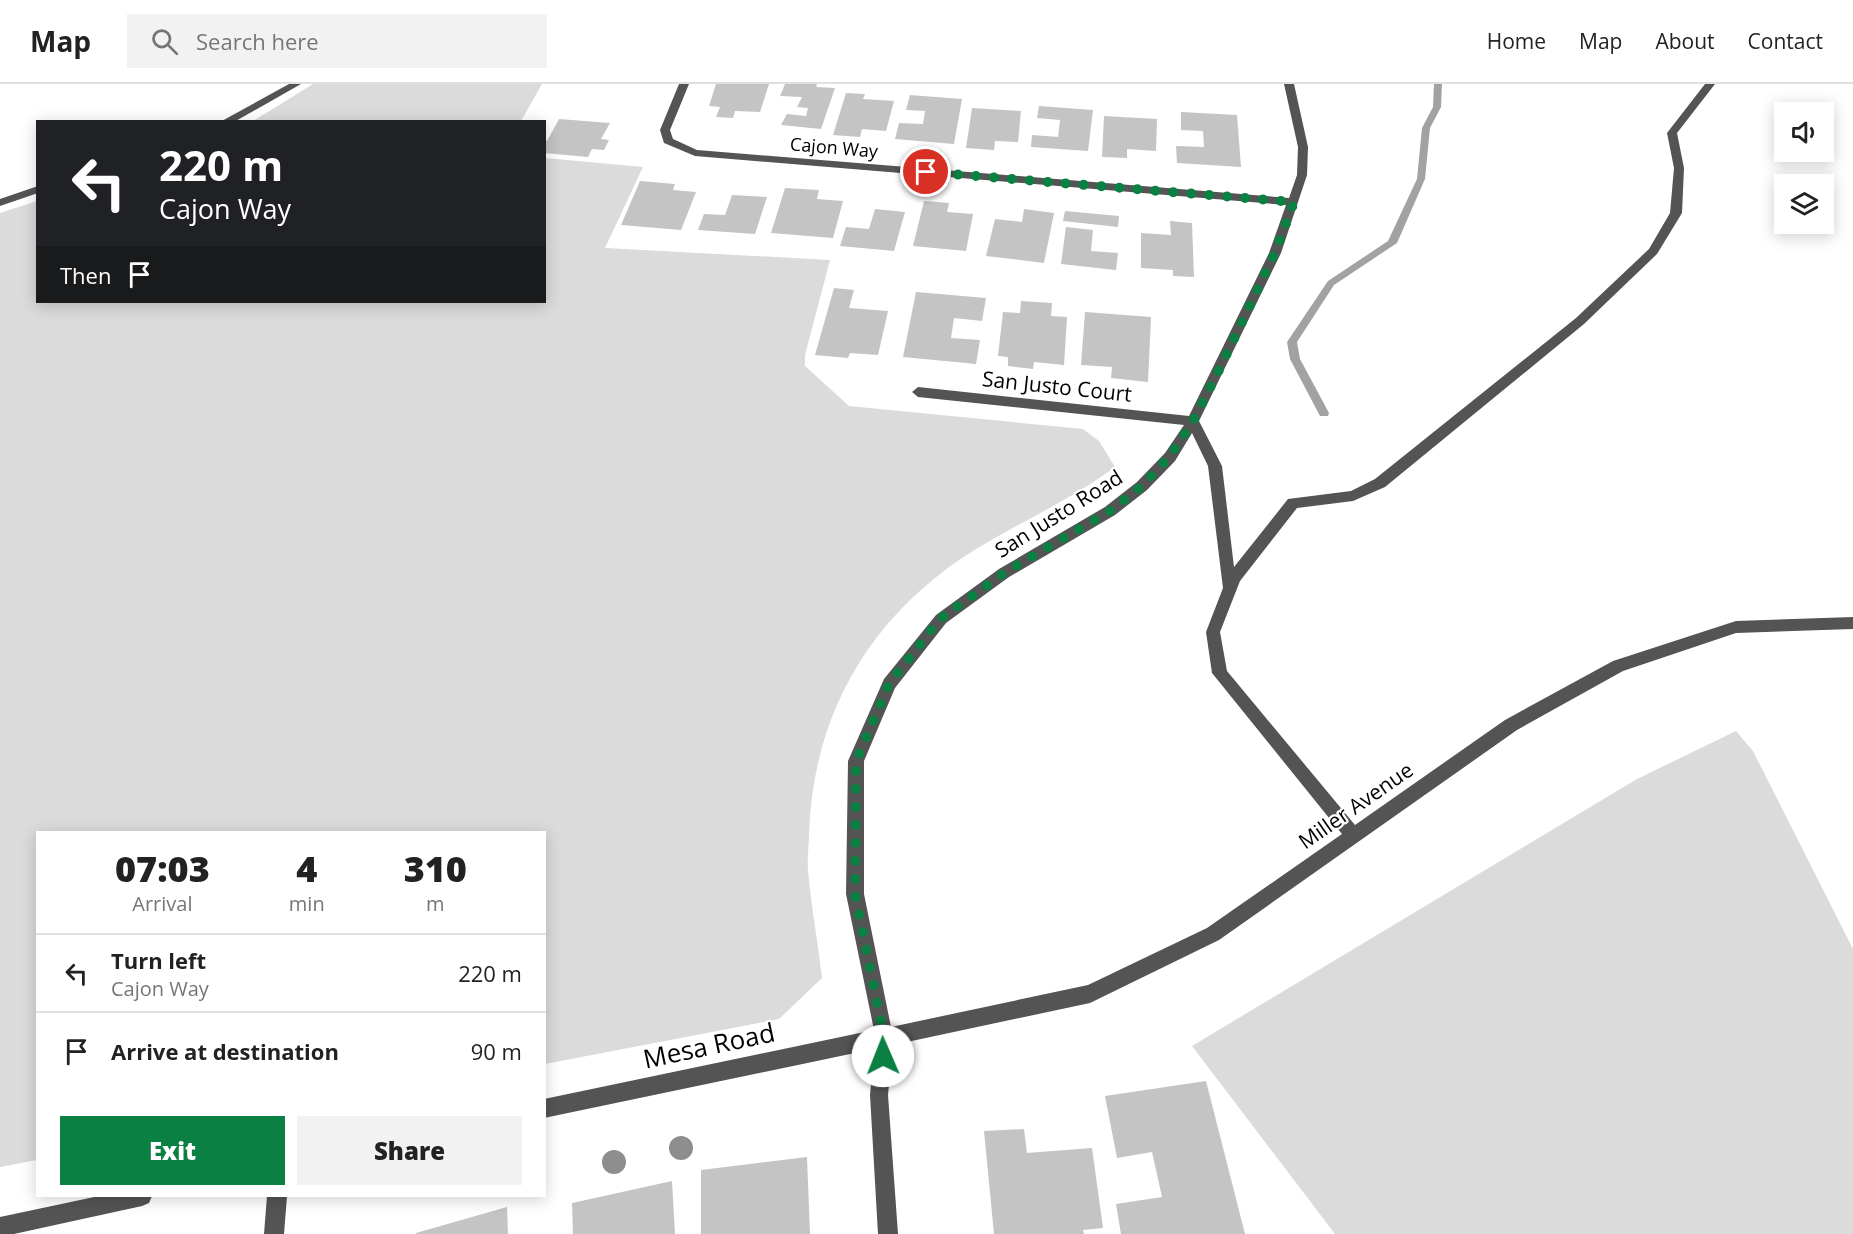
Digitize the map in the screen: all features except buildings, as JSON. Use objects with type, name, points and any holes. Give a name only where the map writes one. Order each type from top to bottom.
[{"type":"street","points":[[229,120],[296,84]]},
{"type":"street","name":"Cajon Way","points":[[684,84],[664,130],[668,141],[696,153],[1294,202]]},
{"type":"street","name":"San Justo Road","points":[[888,1234],[879,1095],[884,1037],[855,894],[856,761],[889,684],[940,619],[1004,573],[1110,511],[1142,486],[1170,456],[1193,421],[1275,253],[1302,175],[1304,147],[1289,84]]},
{"type":"street","points":[[1353,835],[1221,673],[1213,632],[1234,578],[1293,503],[1353,496],[1380,483],[1580,321],[1653,251],[1676,213],[1679,168],[1672,133],[1710,84]]},
{"type":"street","points":[[0,203],[36,190]]},
{"type":"street","name":"San Justo Court","points":[[918,392],[1193,421]]},
{"type":"street","points":[[1193,421],[1215,466],[1230,589]]},
{"type":"street","name":"Miller Avenue","points":[[884,1037],[1090,994],[1213,934],[1511,724],[1618,666],[1736,627],[1853,623]]},
{"type":"street","name":"Mesa Road","points":[[546,1109],[884,1037]]},
{"type":"street","points":[[0,1227],[137,1197]]},
{"type":"street","points":[[274,1234],[277,1197]]},
{"type":"shaded area","points":[[313,84],[542,84],[522,120],[255,120]]},
{"type":"shaded area","points":[[546,158],[643,167],[605,248],[830,260],[805,355],[805,366],[849,406],[1083,429],[1099,441],[1115,467],[1078,492],[981,546],[928,584],[898,612],[872,643],[851,677],[834,713],[821,751],[813,791],[808,865],[822,978],[779,1019],[546,1064],[546,831],[36,831],[36,1160],[0,1167],[0,213],[36,201],[36,303],[546,303]]},
{"type":"shaded area","points":[[1736,731],[1753,751],[1853,949],[1853,1234],[1335,1234],[1192,1046],[1637,779]]},
{"type":"waterway","points":[[1324,413],[1295,359],[1292,342],[1331,283],[1392,243],[1421,179],[1426,128],[1437,107],[1438,84]]},
{"type":"route","points":[[883,1056],[884,1037],[855,894],[856,761],[889,684],[940,619],[1004,573],[1110,511],[1142,486],[1170,456],[1193,421],[1218,372],[1275,253],[1294,202],[926,172]]}]
